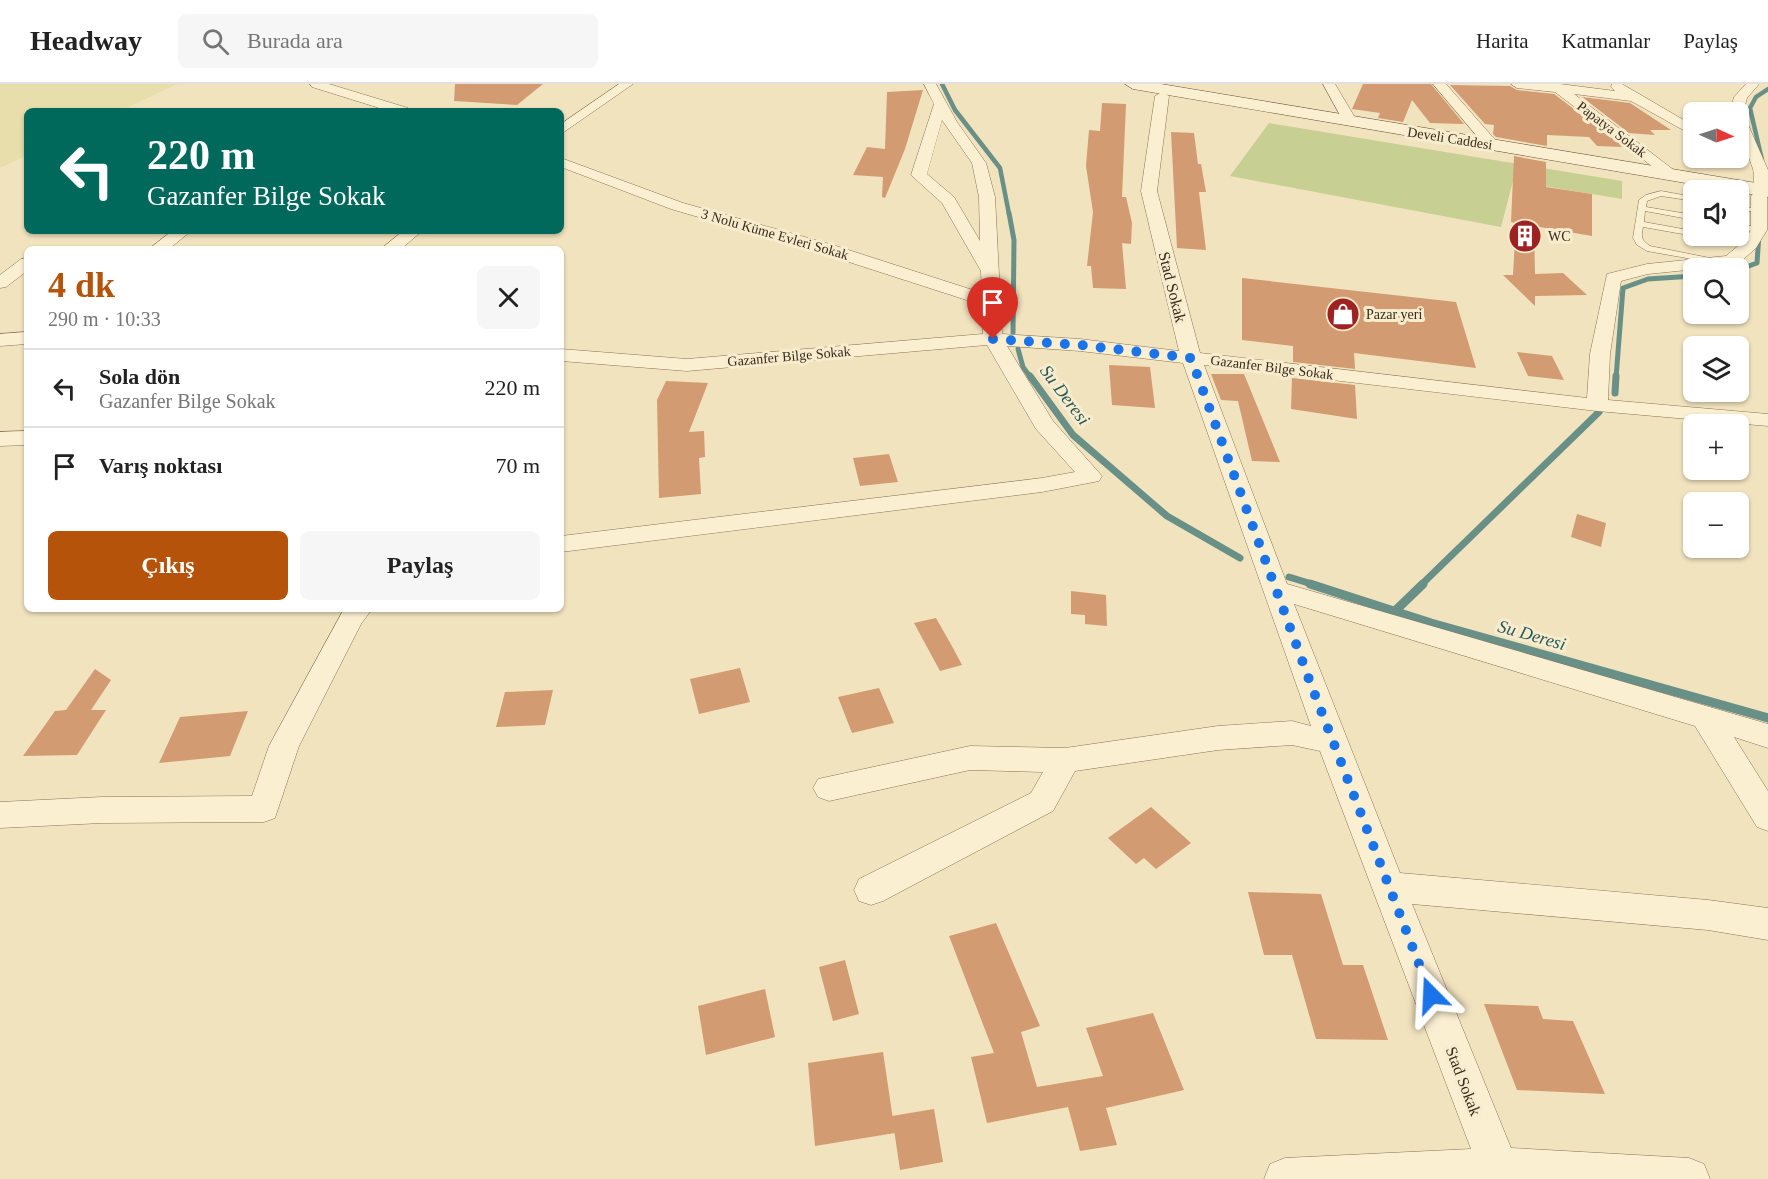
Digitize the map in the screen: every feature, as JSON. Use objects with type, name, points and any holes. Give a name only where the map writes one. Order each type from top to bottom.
[{"type":"main road","name":"Develi Caddesi","points":[[1141,88],[1671,174],[1763,197]]},
{"type":"main road","name":"Develi Caddesi","points":[[1141,88],[1683,183]]},
{"type":"street","points":[[316,84],[393,108]]},
{"type":"street","points":[[564,128],[627,84]]},
{"type":"street","points":[[564,544],[1008,489],[1091,476],[1044,423],[993,339],[987,197],[979,163],[950,122],[930,84]]},
{"type":"street","points":[[1329,84],[1350,121]]},
{"type":"street","points":[[1439,84],[1492,145]]},
{"type":"street","points":[[1517,84],[1556,86],[1632,97]]},
{"type":"street","points":[[1613,84],[1683,126]]},
{"type":"street","points":[[1740,102],[1741,97],[1754,84]]},
{"type":"street","name":"Papatya Sokak","points":[[1556,86],[1671,174]]},
{"type":"street","name":"Stad Sokak","points":[[1141,88],[1149,192],[1191,358],[1332,742],[1500,1173]]},
{"type":"street","points":[[940,104],[919,175],[948,200],[990,272]]},
{"type":"street","points":[[1734,258],[1755,237],[1763,197],[1764,172],[1749,139]]},
{"type":"street","name":"3 Nolu Küme Evleri Sokak","points":[[564,163],[677,206],[827,249],[991,302]]},
{"type":"street","points":[[1749,164],[1764,172]]},
{"type":"street","points":[[162,246],[179,234]]},
{"type":"street","points":[[394,246],[410,234]]},
{"type":"street","points":[[0,283],[24,265]]},
{"type":"street","points":[[1597,405],[1599,354],[1613,278],[1647,270],[1683,266]]},
{"type":"street","points":[[0,340],[24,338]]},
{"type":"street","name":"Gazanfer Bilge Sokak","points":[[564,355],[687,365],[993,339],[1080,345],[1597,405],[1768,420]]},
{"type":"street","points":[[1275,589],[1768,736]]},
{"type":"street","points":[[0,815],[102,810],[264,809],[284,746],[350,619],[356,612]]},
{"type":"street","points":[[1706,718],[1768,818]]},
{"type":"street","points":[[829,788],[970,758],[1065,760],[1218,738],[1292,733],[1332,742]]},
{"type":"street","points":[[871,890],[1042,802],[1065,760]]},
{"type":"street","points":[[1389,887],[1708,915],[1768,924]]},
{"type":"street","points":[[1285,1179],[1500,1173],[1689,1179]]},
{"type":"lane","points":[[1683,197],[1656,193],[1643,200],[1637,238],[1647,248],[1696,258]]},
{"type":"lane","points":[[1749,203],[1763,197]]},
{"type":"lane","points":[[1641,208],[1683,216]]},
{"type":"lane","points":[[1640,224],[1683,232]]},
{"type":"lane","points":[[1749,233],[1755,237]]},
{"type":"lane","points":[[1749,237],[1755,237]]},
{"type":"shaded area","points":[[0,84],[177,84],[126,108],[24,108],[24,156],[0,168]]},
{"type":"green space","points":[[1269,123],[1622,181],[1622,199],[1513,181],[1501,227],[1230,176]]},
{"type":"building","points":[[455,84],[543,84],[517,105],[454,101]]},
{"type":"building","points":[[1363,84],[1431,84],[1464,124],[1430,123],[1412,100],[1403,122],[1378,118],[1380,113],[1352,109]]},
{"type":"building","points":[[1450,85],[1510,86],[1517,90],[1554,94],[1624,147],[1597,146],[1589,137],[1547,135],[1547,146],[1496,137],[1493,134],[1494,125],[1485,124]]},
{"type":"building","points":[[923,90],[905,149],[885,198],[882,197],[883,177],[853,175],[867,147],[885,149],[887,92]]},
{"type":"building","points":[[1582,97],[1630,103],[1671,130],[1650,130],[1655,135],[1629,133]]},
{"type":"building","points":[[1102,103],[1126,104],[1122,197],[1126,197],[1132,223],[1131,244],[1122,243],[1126,289],[1093,288],[1091,266],[1087,266],[1093,212],[1086,166],[1089,130],[1100,131]]},
{"type":"building","points":[[1171,132],[1194,133],[1198,164],[1201,164],[1206,192],[1199,192],[1206,250],[1177,248]]},
{"type":"building","points":[[1514,156],[1546,162],[1546,187],[1592,194],[1592,236],[1534,226],[1535,274],[1563,273],[1587,295],[1535,296],[1535,306],[1503,275],[1513,275],[1516,223],[1511,222]]},
{"type":"building","points":[[1242,278],[1456,302],[1476,368],[1354,353],[1355,369],[1293,362],[1293,346],[1242,340]]},
{"type":"building","points":[[1517,352],[1552,356],[1564,380],[1528,376]]},
{"type":"building","points":[[1109,365],[1150,367],[1155,408],[1112,405]]},
{"type":"building","points":[[1211,374],[1244,374],[1280,462],[1252,461],[1238,401],[1221,400]]},
{"type":"building","points":[[1292,378],[1355,385],[1357,419],[1291,409]]},
{"type":"building","points":[[666,381],[708,383],[689,432],[704,431],[705,457],[699,458],[701,494],[659,498],[657,400]]},
{"type":"building","points":[[889,454],[898,482],[860,486],[853,458]]},
{"type":"building","points":[[1577,514],[1606,523],[1601,547],[1571,537]]},
{"type":"building","points":[[1071,591],[1106,595],[1107,626],[1085,624],[1085,615],[1071,614]]},
{"type":"building","points":[[936,618],[962,665],[940,671],[914,623]]},
{"type":"building","points":[[740,668],[750,702],[699,714],[690,679]]},
{"type":"building","points":[[95,669],[111,680],[91,710],[106,710],[77,755],[23,756],[55,711],[66,710]]},
{"type":"building","points":[[879,688],[894,723],[852,733],[838,697]]},
{"type":"building","points":[[553,690],[545,725],[496,727],[505,692]]},
{"type":"building","points":[[248,711],[230,756],[159,763],[180,717]]},
{"type":"building","points":[[1151,807],[1191,843],[1156,869],[1144,858],[1136,864],[1108,838]]},
{"type":"building","points":[[1248,892],[1321,894],[1343,965],[1363,965],[1388,1040],[1316,1039],[1292,955],[1264,955]]},
{"type":"building","points":[[996,923],[1040,1026],[1021,1032],[1037,1087],[1103,1076],[1086,1028],[1153,1013],[1184,1090],[1106,1108],[1117,1145],[1080,1151],[1068,1107],[987,1123],[971,1057],[994,1053],[949,936]]},
{"type":"building","points":[[845,960],[859,1014],[833,1021],[819,967]]},
{"type":"building","points":[[765,989],[775,1037],[706,1055],[698,1006]]},
{"type":"building","points":[[1484,1004],[1538,1006],[1543,1019],[1573,1021],[1605,1094],[1517,1090]]},
{"type":"building","points":[[883,1052],[895,1133],[815,1146],[808,1063]]},
{"type":"building","points":[[934,1109],[943,1162],[900,1170],[892,1116]]},
{"type":"waterway","name":"Su Deresi","points":[[942,84],[955,110],[1000,168],[1009,214]]},
{"type":"waterway","points":[[1762,160],[1750,108],[1756,97],[1768,89]]},
{"type":"waterway","name":"Su Deresi","points":[[1009,213],[1014,240],[1013,333]]},
{"type":"waterway","points":[[1749,266],[1757,263],[1759,234]]},
{"type":"waterway","points":[[1616,378],[1623,288],[1648,279],[1683,277]]},
{"type":"waterway","name":"Su Deresi","points":[[1018,349],[1023,367],[1031,378]]},
{"type":"waterway","name":"Su Deresi","points":[[1030,376],[1073,435],[1167,516],[1240,558]]},
{"type":"waterway","points":[[1615,393],[1616,376]]},
{"type":"waterway","points":[[1421,585],[1599,412]]},
{"type":"waterway","name":"Su Deresi","points":[[1289,577],[1315,585]]},
{"type":"waterway","name":"Su Deresi","points":[[1310,584],[1395,611]]},
{"type":"waterway","points":[[1395,611],[1423,584]]},
{"type":"waterway","name":"Su Deresi","points":[[1395,611],[1768,718]]},
{"type":"place","name":"WC","points":[[1525,236]]},
{"type":"place","name":"Pazar yeri","points":[[1343,314]]},
{"type":"route","points":[[993,339],[1080,345],[1191,358],[1310,682],[1431,995]]}]
